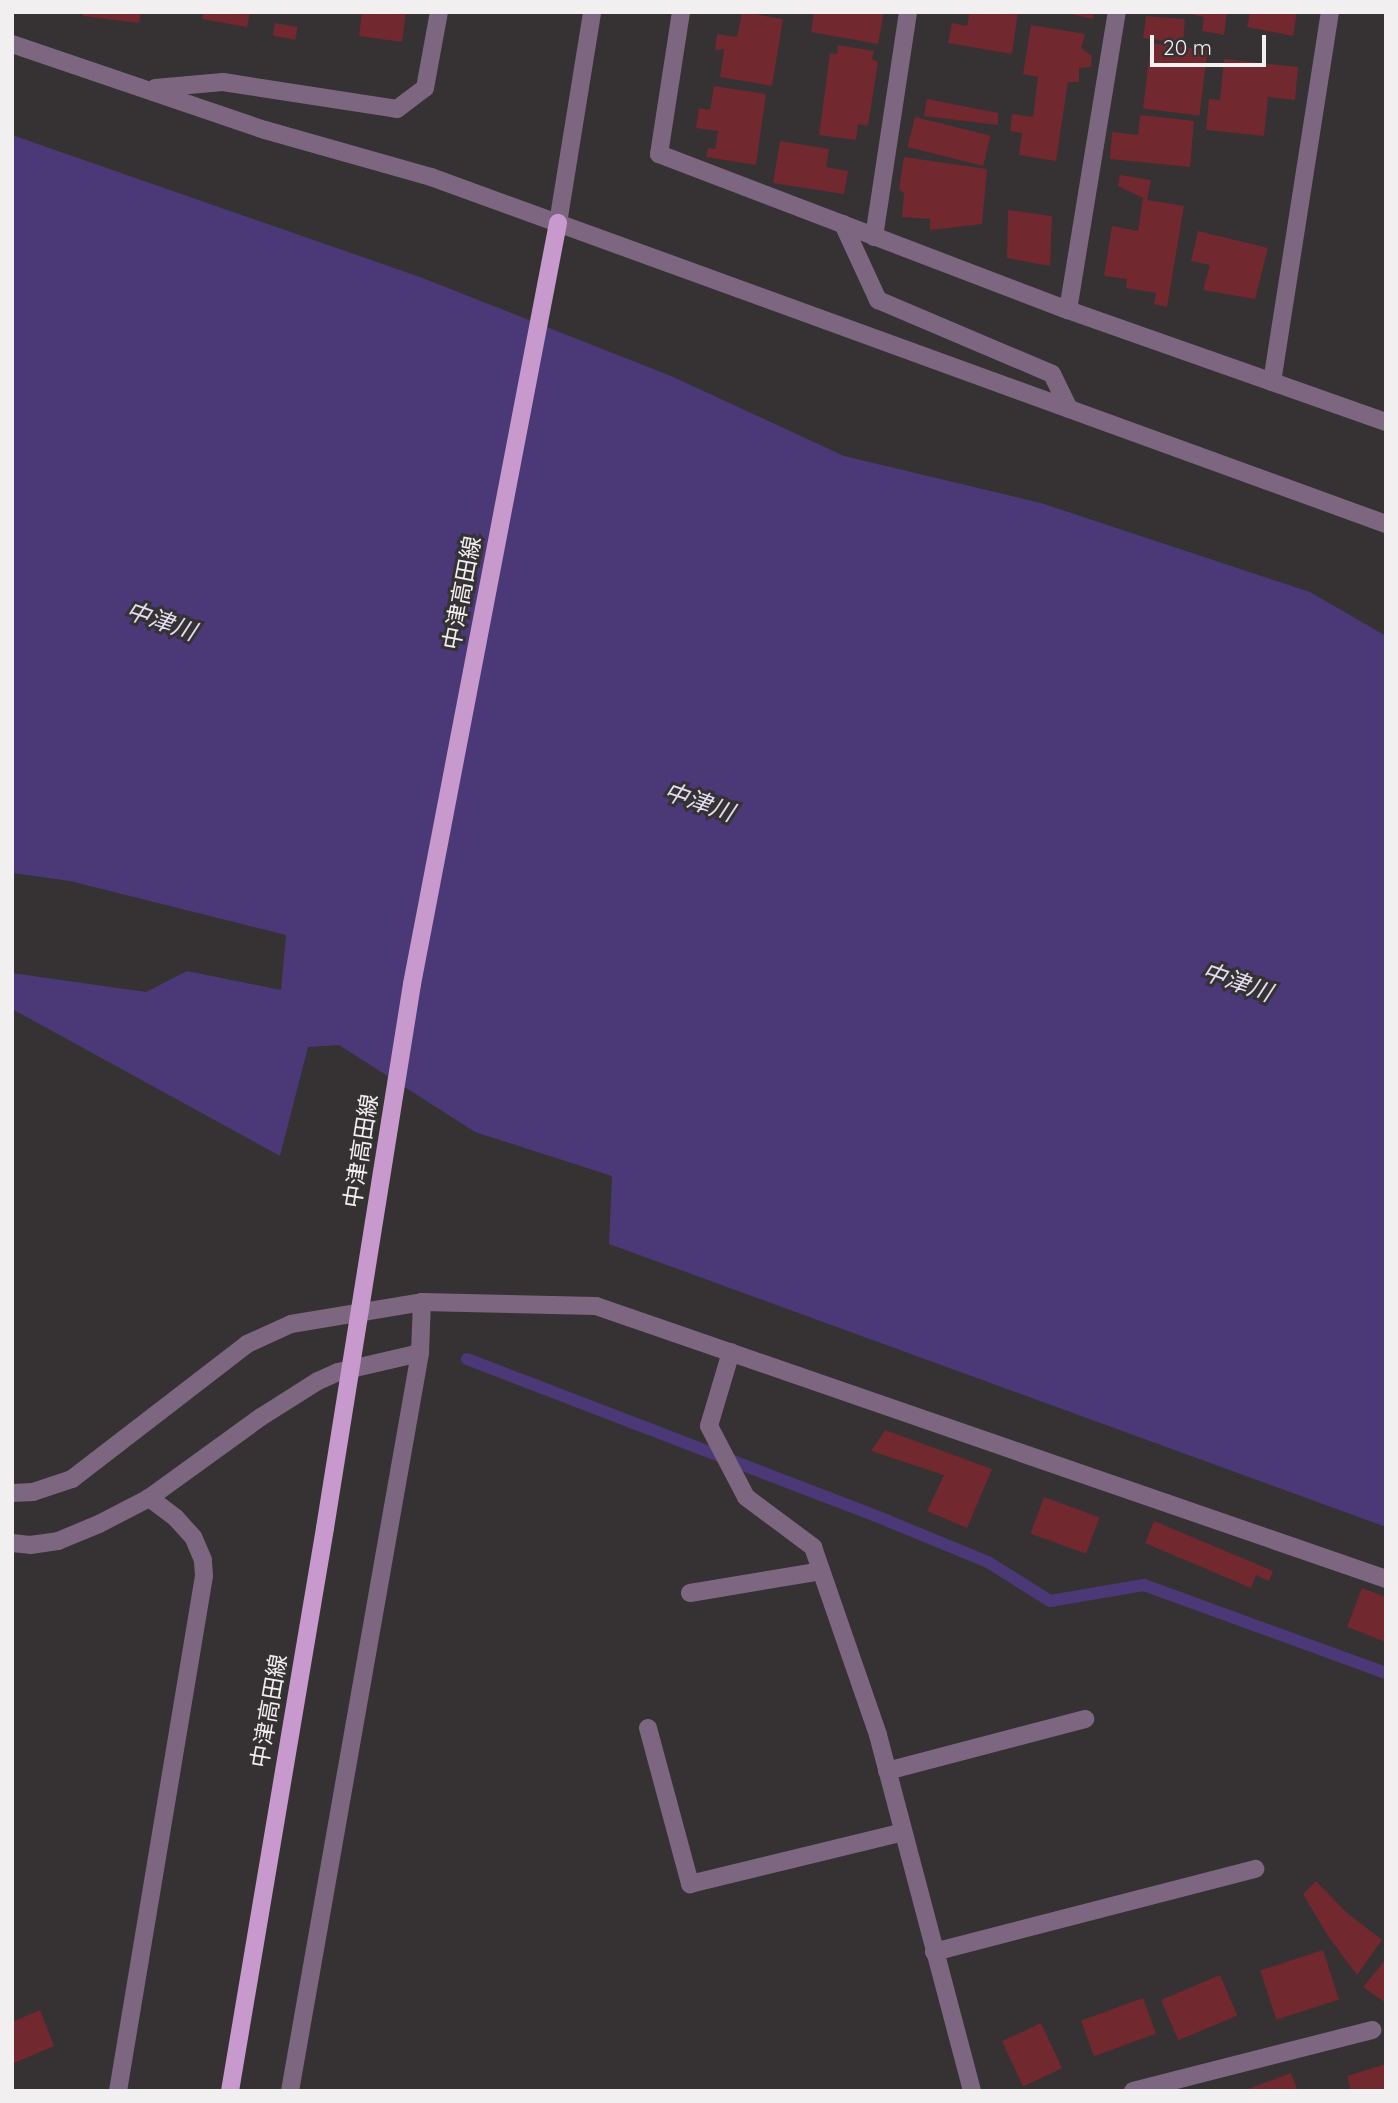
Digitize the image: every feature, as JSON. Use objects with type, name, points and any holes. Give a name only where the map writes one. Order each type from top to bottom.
[{"type":"main road","name":"中津高田線","points":[[230,2091],[325,1528],[412,984],[558,223]]},
{"type":"street","points":[[147,89],[223,82],[397,109],[425,88],[439,12]]},
{"type":"street","points":[[558,223],[592,12]]},
{"type":"street","points":[[681,12],[659,154],[1068,310],[1386,422]]},
{"type":"street","points":[[874,237],[908,12]]},
{"type":"street","points":[[1068,310],[1117,12]]},
{"type":"street","points":[[1272,382],[1330,12]]},
{"type":"street","points":[[12,44],[265,130],[431,177],[1386,524]]},
{"type":"street","points":[[843,224],[878,300],[1052,374],[1069,409]]},
{"type":"street","points":[[290,2091],[420,1353],[422,1302]]},
{"type":"street","points":[[12,1493],[33,1492],[72,1479],[263,1335],[291,1324],[422,1302],[596,1306],[1386,1579]]},
{"type":"street","points":[[731,1352],[709,1426],[746,1497],[813,1547],[887,1770],[972,2091]]},
{"type":"street","points":[[12,1543],[30,1545],[58,1541],[149,1498],[261,1417],[318,1381],[338,1373],[420,1353]]},
{"type":"street","points":[[118,2091],[204,1576],[203,1560],[193,1537],[176,1518],[149,1498]]},
{"type":"street","points":[[690,1593],[821,1571]]},
{"type":"street","points":[[887,1770],[1085,1719]]},
{"type":"street","points":[[648,1728],[690,1884],[903,1832]]},
{"type":"street","points":[[934,1952],[1255,1869]]},
{"type":"street","points":[[1133,2091],[1372,2030]]},
{"type":"water","name":"中津川","points":[[12,135],[420,277],[671,376],[844,456],[1041,503],[1310,592],[1386,636],[1386,1527],[609,1244],[612,1176],[475,1132],[339,1045],[308,1047],[280,1156],[12,1009],[12,973],[146,992],[187,971],[281,990],[286,935],[70,881],[12,873]]},
{"type":"building","points":[[83,12],[141,12],[139,23],[83,16]]},
{"type":"building","points":[[204,12],[250,12],[247,27],[202,19]]},
{"type":"building","points":[[362,12],[406,12],[402,42],[359,36]]},
{"type":"building","points":[[742,12],[783,19],[772,86],[720,77],[724,49],[715,50],[717,34],[737,37]]},
{"type":"building","points":[[814,12],[884,12],[878,44],[811,32]]},
{"type":"building","points":[[963,12],[1018,12],[1012,54],[948,43],[952,23],[967,26],[969,15]]},
{"type":"building","points":[[1062,12],[1094,12],[1093,19]]},
{"type":"building","points":[[1181,12],[1227,12],[1224,35],[1202,31],[1204,17]]},
{"type":"building","points":[[1250,12],[1297,12],[1293,36],[1247,27]]},
{"type":"building","points":[[1146,16],[1185,19],[1183,44],[1143,38]]},
{"type":"building","points":[[275,23],[298,27],[295,40],[273,36]]},
{"type":"building","points":[[1031,25],[1085,34],[1081,48],[1092,56],[1091,67],[1079,68],[1079,82],[1068,82],[1056,161],[1019,155],[1022,133],[1010,131],[1012,114],[1033,117],[1038,77],[1023,74]]},
{"type":"building","points":[[1151,43],[1208,50],[1200,115],[1143,109]]},
{"type":"building","points":[[838,45],[874,51],[872,59],[878,62],[868,126],[858,124],[856,140],[819,135],[830,53],[837,54]]},
{"type":"building","points":[[1224,59],[1298,67],[1295,100],[1268,97],[1264,136],[1206,130],[1209,99],[1220,100]]},
{"type":"building","points":[[714,86],[766,94],[756,165],[706,157],[708,148],[715,149],[718,131],[696,128],[699,108],[710,110]]},
{"type":"building","points":[[927,99],[998,113],[998,125],[924,116]]},
{"type":"building","points":[[1140,115],[1194,121],[1190,167],[1110,159],[1112,132],[1138,135]]},
{"type":"building","points":[[915,117],[991,136],[983,166],[908,147]]},
{"type":"building","points":[[780,141],[829,149],[826,167],[848,171],[844,194],[773,183]]},
{"type":"building","points":[[904,157],[987,169],[982,224],[930,230],[930,219],[902,217],[904,193],[899,189]]},
{"type":"building","points":[[1120,175],[1151,180],[1147,200],[1184,206],[1167,307],[1154,304],[1156,293],[1126,288],[1127,279],[1104,276],[1112,226],[1138,231],[1143,198],[1118,186]]},
{"type":"building","points":[[1008,210],[1052,216],[1050,266],[1007,258]]},
{"type":"building","points":[[1198,231],[1268,248],[1255,299],[1203,290],[1210,265],[1191,261]]},
{"type":"building","points":[[885,1430],[992,1469],[967,1528],[927,1511],[944,1475],[871,1451]]},
{"type":"building","points":[[1044,1497],[1099,1517],[1086,1554],[1031,1534]]},
{"type":"building","points":[[1154,1521],[1273,1571],[1269,1581],[1256,1575],[1251,1588],[1145,1543]]},
{"type":"building","points":[[1362,1588],[1386,1597],[1386,1642],[1347,1627]]},
{"type":"building","points":[[1316,1881],[1346,1912],[1382,1940],[1357,1975],[1328,1936],[1303,1894]]},
{"type":"building","points":[[1323,1950],[1339,1999],[1276,2020],[1260,1970]]},
{"type":"building","points":[[1386,1959],[1386,2003],[1363,1987]]},
{"type":"building","points":[[1220,1975],[1237,2016],[1178,2041],[1161,2000]]},
{"type":"building","points":[[1143,1998],[1156,2034],[1094,2056],[1081,2021]]},
{"type":"building","points":[[40,2010],[54,2046],[12,2064],[12,2022]]},
{"type":"building","points":[[1041,2023],[1062,2068],[1023,2086],[1002,2041]]},
{"type":"building","points":[[1386,2064],[1386,2091],[1351,2091],[1347,2076]]},
{"type":"building","points":[[1291,2073],[1298,2091],[1245,2091],[1245,2090]]},
{"type":"waterway","points":[[467,1359],[988,1562],[1050,1601],[1144,1585],[1386,1673]]}]
